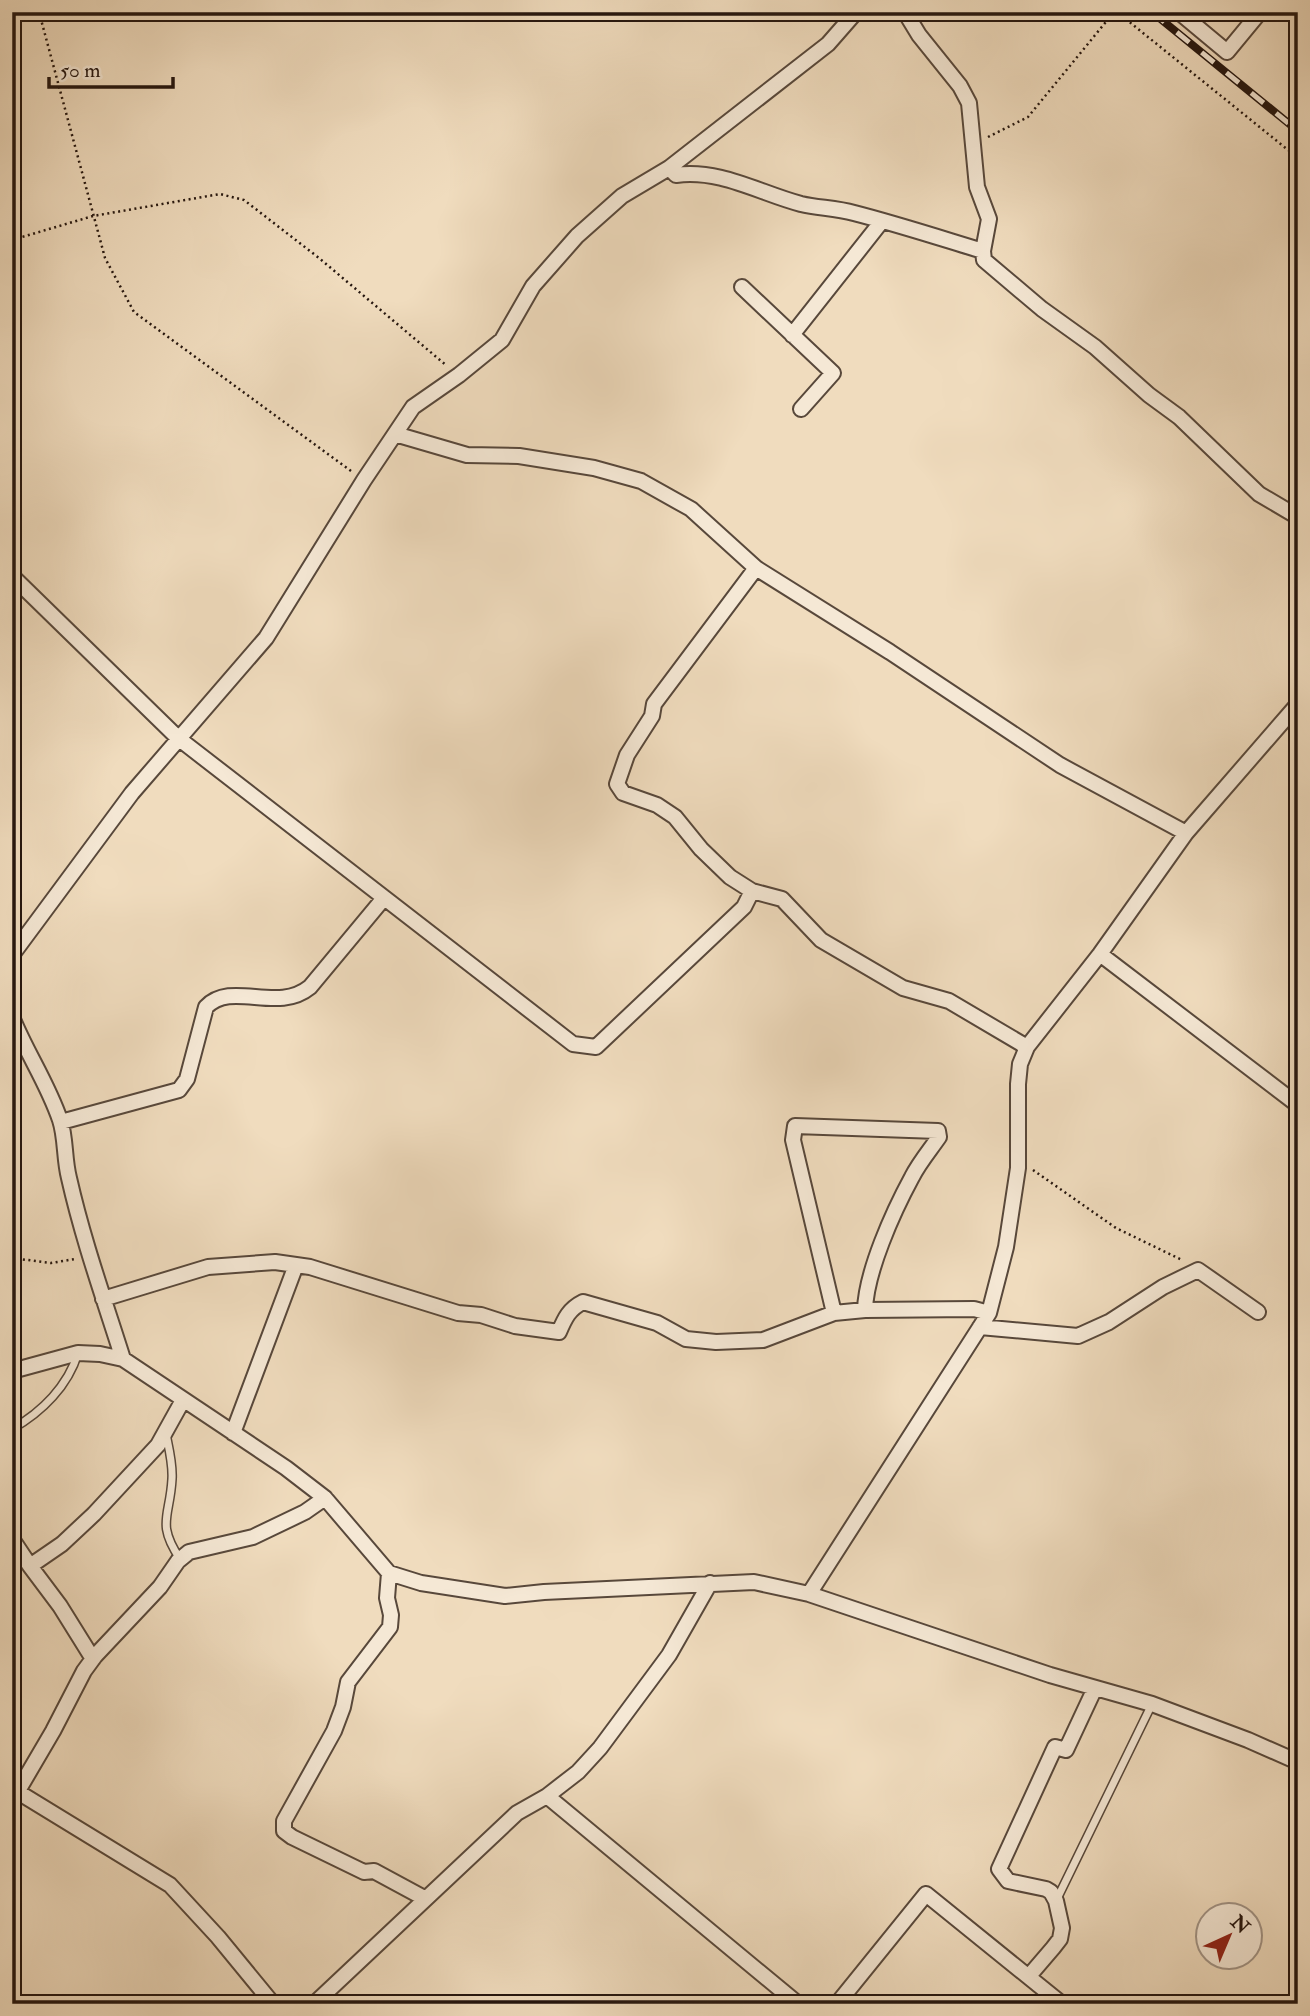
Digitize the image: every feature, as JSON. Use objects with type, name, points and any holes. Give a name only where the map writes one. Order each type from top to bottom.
[{"type":"street","points":[[12,955],[132,793],[266,638],[364,480],[413,407],[459,375],[502,340],[533,286],[577,236],[622,196],[669,168],[828,44],[856,12]]},
{"type":"street","points":[[905,12],[919,35],[960,86],[969,103],[977,187],[989,219],[984,260],[1042,309],[1096,347],[1149,395],[1179,417],[1259,494],[1298,517]]},
{"type":"street","points":[[1179,12],[1227,52],[1260,12]]},
{"type":"street","points":[[669,168],[676,175],[714,175],[805,205],[850,212],[983,251]]},
{"type":"street","points":[[792,335],[882,221]]},
{"type":"street","points":[[742,287],[833,373],[801,410]]},
{"type":"street","points":[[395,434],[467,455],[519,456],[594,468],[641,481],[691,509],[757,568],[1060,765],[1186,833]]},
{"type":"street","points":[[757,568],[654,704],[652,716],[627,755],[617,784],[623,793],[657,805],[675,817],[701,849],[730,877],[752,891],[782,899],[821,940],[903,988],[949,1001],[1027,1047]]},
{"type":"street","points":[[12,576],[178,738],[573,1044],[596,1046],[744,907],[752,891]]},
{"type":"street","points":[[809,1594],[989,1313],[1006,1247],[1018,1160],[1020,1064],[1027,1047],[1100,954],[1186,833],[1298,704]]},
{"type":"street","points":[[61,1122],[179,1090],[187,1079],[206,1007],[213,1000],[224,996],[288,999],[300,995],[310,987],[384,898]]},
{"type":"street","points":[[1100,954],[1298,1105]]},
{"type":"street","points":[[12,1017],[47,1086],[61,1122],[68,1176],[89,1257],[122,1359]]},
{"type":"street","points":[[834,1313],[793,1140],[795,1126],[938,1131],[939,1137],[912,1176],[877,1256],[864,1310]]},
{"type":"street","points":[[103,1299],[208,1267],[275,1262],[310,1267],[458,1313],[481,1315],[514,1326],[559,1332],[567,1314],[583,1302],[657,1323],[686,1339],[716,1342],[763,1340],[834,1313],[864,1310],[974,1309],[989,1313]]},
{"type":"street","points":[[233,1433],[296,1265]]},
{"type":"street","points":[[980,1327],[1078,1336],[1109,1322],[1163,1287],[1198,1270],[1258,1312]]},
{"type":"street","points":[[12,1371],[78,1353],[122,1359],[286,1468],[325,1498],[389,1573],[421,1583],[505,1596],[754,1582],[809,1594],[1152,1704],[1298,1762]]},
{"type":"street","points":[[30,1566],[62,1544],[94,1514],[158,1445],[183,1400]]},
{"type":"street","points":[[273,2004],[218,1937],[170,1885],[15,1797],[93,1658],[159,1587],[180,1559],[188,1552],[253,1537],[305,1512],[325,1498]]},
{"type":"street","points":[[12,1539],[93,1658]]},
{"type":"street","points":[[389,1573],[387,1598],[391,1615],[390,1626],[348,1682],[334,1731],[284,1821],[284,1831],[364,1872],[374,1871],[424,1898]]},
{"type":"street","points":[[314,2004],[517,1813],[547,1796],[578,1772],[600,1748],[669,1655],[710,1583]]},
{"type":"street","points":[[1029,1976],[1060,1939],[1062,1928],[1056,1901],[1046,1889],[1008,1881],[999,1869],[1055,1747],[1066,1750],[1096,1688]]},
{"type":"street","points":[[547,1796],[798,2004]]},
{"type":"street","points":[[837,2004],[926,1894],[1062,2004]]},
{"type":"lane","points":[[12,1429],[43,1408],[73,1370],[78,1353]]},
{"type":"lane","points":[[166,1434],[173,1475],[165,1532],[180,1559]]},
{"type":"lane","points":[[1056,1901],[1152,1704]]},
{"type":"path","points":[[39,12],[105,258],[134,312],[364,480]]},
{"type":"path","points":[[973,145],[1028,117],[1115,12],[1298,158]]},
{"type":"path","points":[[12,240],[93,216],[220,194],[244,200],[319,258],[385,316],[459,375]]},
{"type":"path","points":[[1018,1160],[1116,1228],[1198,1270]]},
{"type":"path","points":[[12,1258],[51,1263],[89,1257]]},
{"type":"railway","points":[[1152,12],[1298,131]]}]
